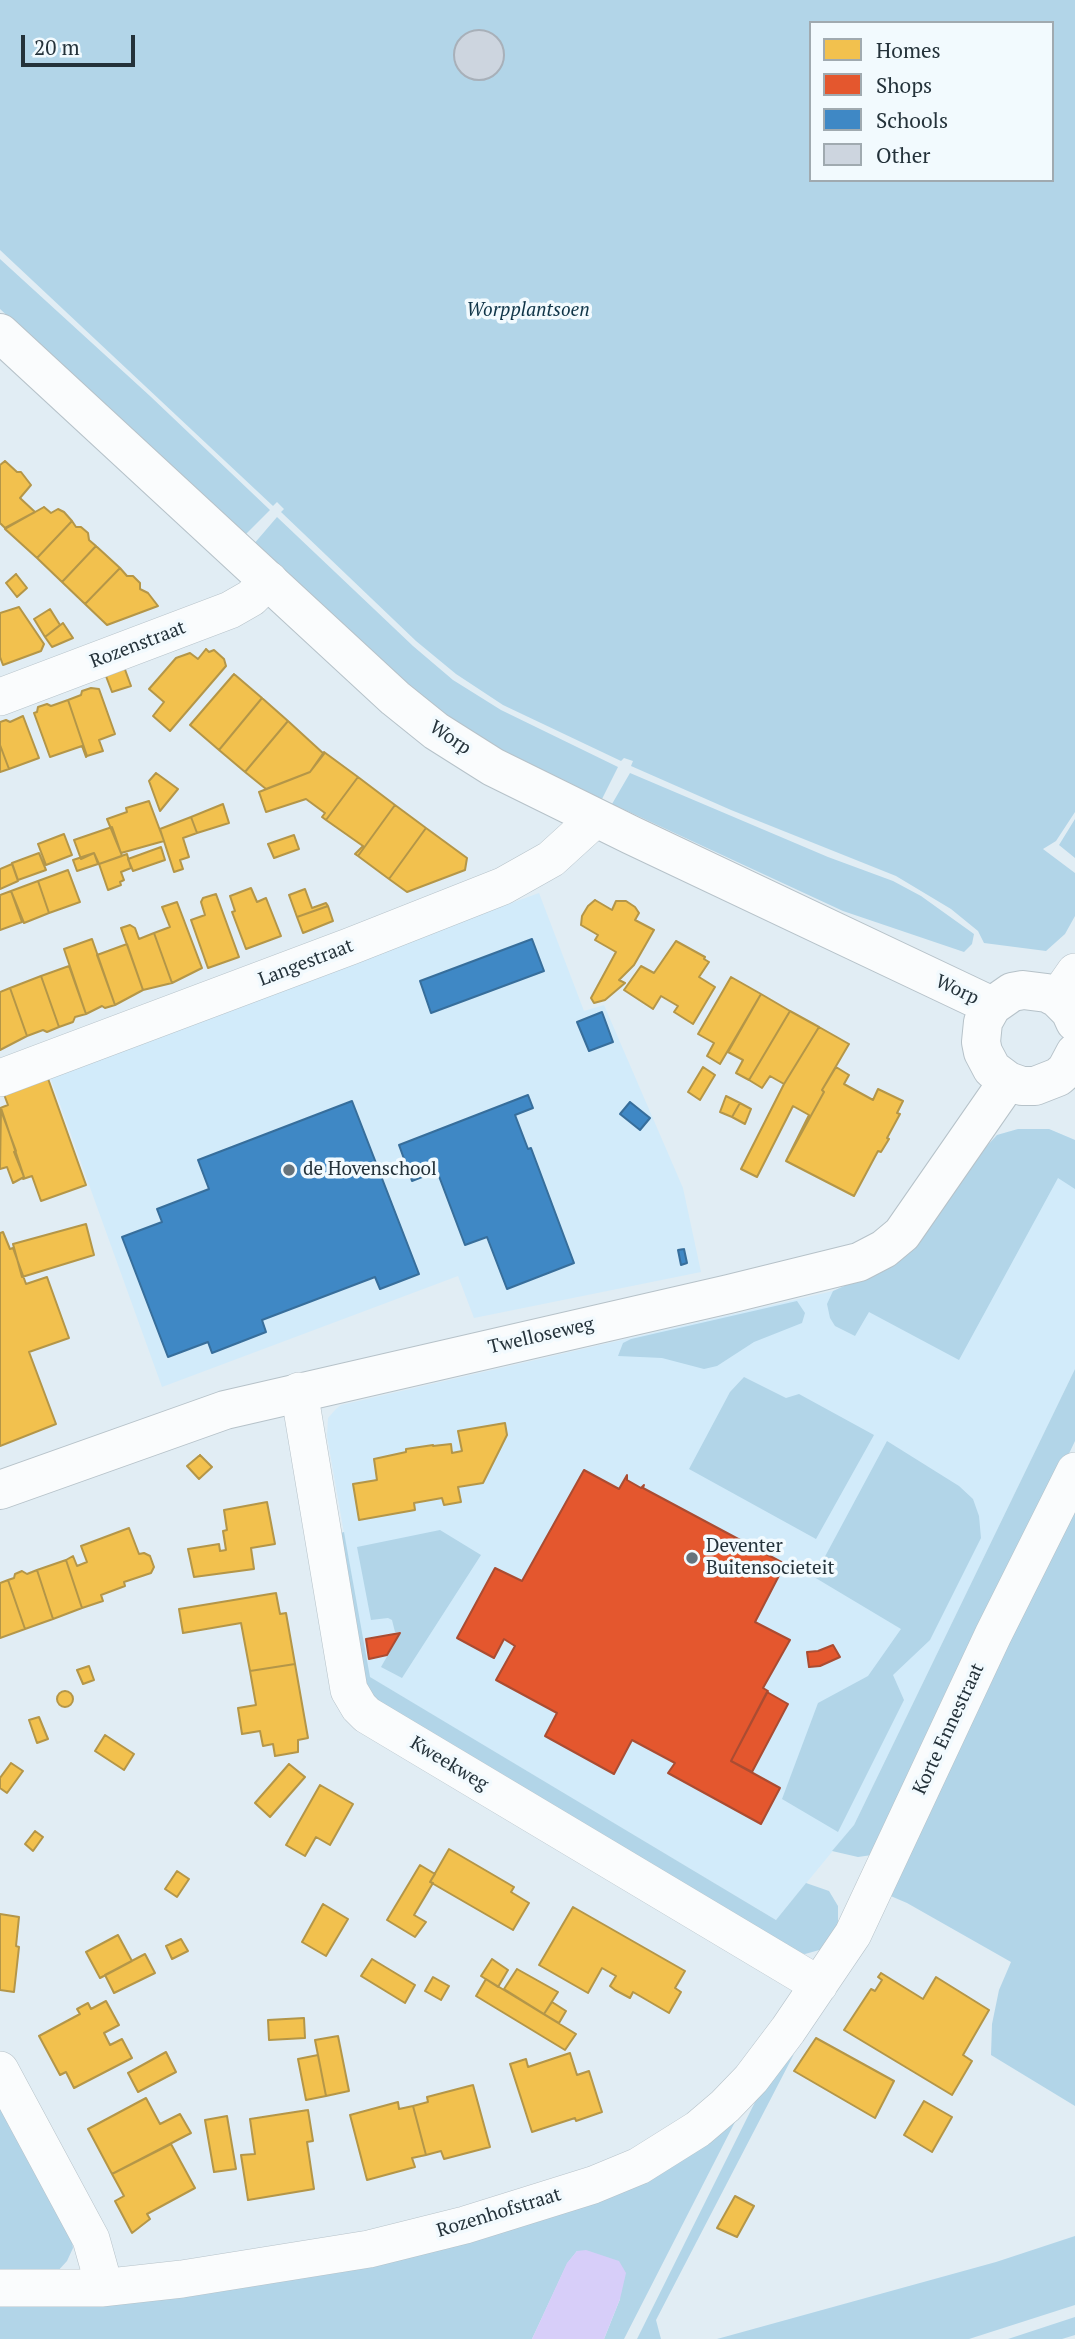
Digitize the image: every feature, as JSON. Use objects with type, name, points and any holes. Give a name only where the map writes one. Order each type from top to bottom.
[{"type":"street","name":"Worp","points":[[0,333],[395,698],[436,731],[493,766],[596,818],[992,1006]]},
{"type":"street","name":"Rozenstraat","points":[[0,697],[230,610],[251,598],[269,580]]},
{"type":"street","name":"Langestraat","points":[[0,1078],[503,886],[551,859],[596,818]]},
{"type":"street","points":[[1069,997],[1023,990],[1012,992],[992,1006],[983,1022],[981,1042],[992,1069],[1008,1082],[1022,1086],[1048,1082],[1066,1070],[1074,1059]]},
{"type":"street","name":"Twelloseweg","points":[[0,1490],[225,1410],[859,1262],[884,1249],[902,1234],[1008,1082]]},
{"type":"street","name":"Kweekweg","points":[[299,1391],[352,1700],[367,1714],[819,1985]]},
{"type":"street","name":"Korte Ennestraat","points":[[819,1985],[853,1934],[993,1635],[1075,1471]]},
{"type":"street","name":"Rozenhofstraat","points":[[0,2288],[101,2288],[195,2277],[369,2249],[464,2225],[593,2185],[669,2149],[725,2106],[751,2079],[819,1985]]},
{"type":"street","points":[[0,2070],[91,2239],[101,2288]]},
{"type":"shaded area","points":[[539,893],[584,1011],[604,1005],[683,1188],[701,1272],[474,1318],[458,1276],[162,1387],[48,1071]]},
{"type":"shaded area","points":[[1018,1129],[1049,1129],[1075,1140],[1075,1369],[854,1825],[776,1920],[369,1677],[327,1436],[328,1418],[336,1409],[341,1405],[833,1291],[867,1276],[923,1234],[985,1148],[997,1135]]},
{"type":"shaded area","points":[[586,2250],[619,2261],[626,2273],[620,2299],[604,2339],[532,2339],[567,2263],[577,2251]]},
{"type":"green space","name":"Worpplantsoen","points":[[0,0],[1075,0],[1075,812],[1056,841],[1043,849],[1075,873],[1075,916],[1065,934],[1046,951],[984,943],[978,931],[951,909],[896,876],[731,810],[631,766],[633,761],[624,758],[621,761],[503,705],[456,674],[416,641],[281,512],[284,509],[277,502],[273,506],[0,250]]},
{"type":"green space","points":[[0,259],[270,510],[244,536],[0,309]]},
{"type":"green space","points":[[277,517],[413,646],[453,680],[501,710],[618,767],[602,799],[510,757],[438,711],[253,545]]},
{"type":"green space","points":[[630,773],[828,857],[893,881],[921,896],[974,934],[972,944],[964,952],[843,911],[612,804]]},
{"type":"green space","points":[[1075,819],[1075,858],[1059,845]]},
{"type":"green space","points":[[1018,1129],[1049,1129],[1075,1140],[1075,1189],[1058,1178],[959,1360],[869,1312],[855,1336],[835,1326],[827,1304],[833,1291],[867,1276],[923,1234],[985,1148],[997,1135]]},
{"type":"green space","points":[[797,1301],[805,1313],[802,1323],[754,1342],[717,1366],[704,1369],[662,1358],[618,1356],[623,1343],[631,1339]]},
{"type":"green space","points":[[1075,1369],[1075,1441],[879,1854],[858,1857],[832,1851],[854,1825]]},
{"type":"green space","points":[[744,1377],[786,1398],[799,1394],[874,1435],[816,1539],[689,1469],[730,1392]]},
{"type":"green space","points":[[887,1441],[959,1486],[973,1499],[979,1516],[981,1538],[930,1640],[893,1675],[904,1700],[838,1832],[782,1799],[818,1703],[868,1676],[901,1629],[814,1577]]},
{"type":"green space","points":[[1075,1496],[1075,2106],[991,2055],[992,2024],[999,1990],[1011,1962],[907,1903],[886,1894]]},
{"type":"green space","points":[[440,1530],[481,1555],[402,1678],[381,1667],[401,1632],[395,1632],[392,1620],[388,1618],[371,1620],[357,1547]]},
{"type":"green space","points":[[344,1532],[370,1677],[776,1920],[806,1883],[829,1891],[838,1906],[838,1930],[823,1949],[805,1954],[792,1952],[375,1701],[363,1684],[336,1534]]},
{"type":"green space","points":[[794,2054],[656,2320],[661,2339],[637,2339],[759,2094]]},
{"type":"green space","points":[[0,2099],[71,2234],[73,2248],[67,2261],[56,2273],[0,2275]]},
{"type":"green space","points":[[737,2118],[624,2339],[604,2339],[620,2299],[577,2251],[567,2264],[532,2339],[0,2339],[0,2304],[326,2271]]},
{"type":"green space","points":[[1075,2236],[1075,2305],[969,2339],[717,2339],[996,2262]]},
{"type":"green space","points":[[1075,2317],[1075,2335],[1062,2339],[1008,2339]]},
{"type":"building: Homes","points":[[5,461],[17,472],[21,472],[31,485],[20,498],[35,512],[5,528],[0,523],[0,465]]},
{"type":"building: Homes","points":[[44,507],[51,513],[58,509],[64,512],[72,521],[37,558],[5,529]]},
{"type":"building: Homes","points":[[72,521],[76,527],[81,527],[88,533],[89,540],[96,546],[62,582],[37,558]]},
{"type":"building: Homes","points":[[96,546],[120,568],[85,604],[62,582]]},
{"type":"building: Homes","points":[[120,568],[127,576],[133,576],[140,583],[140,589],[148,593],[158,606],[107,625],[85,604]]},
{"type":"building: Homes","points":[[16,574],[27,588],[17,597],[6,583]]},
{"type":"building: Homes","points":[[19,607],[44,644],[41,651],[3,665],[0,657],[0,613]]},
{"type":"building: Homes","points":[[50,609],[60,625],[45,637],[34,619]]},
{"type":"building: Homes","points":[[63,623],[73,638],[52,647],[45,637]]},
{"type":"building: Homes","points":[[206,649],[209,652],[214,650],[224,659],[226,666],[170,731],[153,716],[164,702],[149,689],[176,658],[190,653],[198,659]]},
{"type":"building: Homes","points":[[123,664],[131,686],[112,692],[104,671]]},
{"type":"building: Homes","points":[[234,674],[262,698],[219,750],[190,725]]},
{"type":"building: Homes","points":[[91,688],[99,689],[115,734],[99,740],[103,751],[87,756],[68,700]]},
{"type":"building: Homes","points":[[262,698],[288,721],[245,772],[219,750]]},
{"type":"building: Homes","points":[[68,700],[87,756],[82,746],[50,757],[34,713],[38,707]]},
{"type":"building: Homes","points":[[23,716],[39,758],[9,769],[0,745],[0,722],[10,722]]},
{"type":"building: Homes","points":[[288,721],[324,754],[310,772],[266,789],[245,772]]},
{"type":"building: Homes","points":[[0,745],[9,769],[0,772]]},
{"type":"building: Homes","points":[[324,752],[358,777],[326,820],[322,817],[325,813],[306,799],[266,812],[259,792],[310,772]]},
{"type":"building: Homes","points":[[156,773],[178,789],[160,811],[149,781]]},
{"type":"building: Homes","points":[[358,777],[395,805],[358,856],[355,854],[363,846],[326,820]]},
{"type":"building: Homes","points":[[149,801],[164,841],[121,853],[107,819],[127,812],[126,808]]},
{"type":"building: Homes","points":[[223,804],[229,823],[197,833],[191,817]]},
{"type":"building: Homes","points":[[395,805],[426,828],[389,879],[358,856]]},
{"type":"building: Homes","points":[[191,817],[197,833],[183,838],[189,857],[180,860],[183,869],[174,872],[160,829]]},
{"type":"building: Homes","points":[[112,827],[122,856],[99,864],[94,853],[81,859],[74,840]]},
{"type":"building: Homes","points":[[426,828],[467,858],[465,870],[407,892],[389,879]]},
{"type":"building: Homes","points":[[64,834],[72,855],[46,865],[38,844]]},
{"type":"building: Homes","points":[[294,835],[299,849],[274,858],[268,844]]},
{"type":"building: Homes","points":[[161,847],[165,860],[133,871],[128,859]]},
{"type":"building: Homes","points":[[39,853],[46,870],[18,880],[12,863]]},
{"type":"building: Homes","points":[[94,853],[98,864],[77,871],[73,860]]},
{"type":"building: Homes","points":[[127,854],[131,868],[121,872],[124,880],[120,882],[121,885],[108,890],[99,864]]},
{"type":"building: Homes","points":[[12,864],[18,881],[0,889],[0,869]]},
{"type":"building: Homes","points":[[68,870],[80,902],[49,913],[38,881]]},
{"type":"building: Homes","points":[[38,881],[49,913],[24,923],[11,891]]},
{"type":"building: Homes","points":[[251,888],[257,902],[266,898],[281,936],[246,949],[232,912],[235,911],[230,896]]},
{"type":"building: Homes","points":[[305,889],[312,908],[326,903],[328,906],[297,917],[289,895]]},
{"type":"building: Homes","points":[[11,891],[22,922],[0,930],[0,895]]},
{"type":"building: Homes","points":[[216,894],[239,957],[208,968],[191,920],[205,915],[201,902],[203,898]]},
{"type":"building: Homes","points":[[595,900],[612,910],[616,901],[626,901],[639,913],[635,920],[654,930],[634,965],[619,980],[625,983],[605,1000],[594,1003],[591,998],[616,952],[595,940],[598,935],[581,925],[582,916]]},
{"type":"building: Homes","points":[[177,902],[202,968],[172,983],[154,933],[170,927],[162,907]]},
{"type":"building: Homes","points":[[328,906],[333,921],[303,933],[297,917]]},
{"type":"building: Homes","points":[[130,925],[135,928],[139,939],[154,933],[172,983],[143,990],[121,928]]},
{"type":"building: Homes","points":[[92,939],[115,1005],[105,1008],[102,1006],[86,1014],[64,949]]},
{"type":"building: Homes","points":[[676,941],[705,957],[709,962],[699,977],[715,987],[693,1024],[674,1012],[678,1006],[661,996],[653,1009],[624,990],[641,966],[654,973]]},
{"type":"building: Homes","points":[[127,944],[143,990],[115,1005],[97,955]]},
{"type":"building: Homes","points":[[69,966],[86,1014],[59,1027],[41,976]]},
{"type":"building: Homes","points":[[41,976],[59,1027],[27,1036],[10,988]]},
{"type":"building: Homes","points":[[731,977],[761,994],[720,1064],[707,1056],[714,1043],[698,1034]]},
{"type":"building: Homes","points":[[10,988],[27,1036],[0,1050],[0,992]]},
{"type":"building: Homes","points":[[761,994],[790,1011],[749,1080],[736,1073],[743,1060],[728,1052]]},
{"type":"building: Homes","points":[[790,1011],[819,1027],[784,1084],[770,1076],[762,1088],[749,1080]]},
{"type":"building: Homes","points":[[819,1027],[849,1044],[786,1161],[809,1115],[793,1106],[757,1177],[741,1169],[784,1084]]},
{"type":"building: Homes","points":[[703,1067],[715,1075],[700,1100],[688,1092]]},
{"type":"building: Homes","points":[[836,1067],[849,1075],[844,1084],[873,1100],[878,1089],[903,1101],[897,1113],[900,1114],[887,1138],[889,1139],[881,1152],[878,1151],[854,1196],[786,1161]]},
{"type":"building: Homes","points":[[46,1073],[86,1185],[41,1201],[32,1176],[23,1179],[0,1108],[8,1105],[2,1089]]},
{"type":"building: Homes","points":[[726,1096],[740,1103],[732,1117],[720,1112]]},
{"type":"building: Homes","points":[[740,1103],[751,1109],[745,1124],[732,1117]]},
{"type":"building: Homes","points":[[1,1108],[24,1177],[13,1183],[7,1167],[0,1169]]},
{"type":"building: Homes","points":[[86,1224],[94,1255],[22,1277],[13,1244]]},
{"type":"building: Homes","points":[[3,1232],[10,1249],[13,1248],[26,1284],[47,1277],[69,1338],[29,1352],[56,1424],[0,1446],[0,1233]]},
{"type":"building: Homes","points":[[505,1423],[507,1435],[483,1483],[458,1487],[461,1502],[444,1505],[442,1498],[414,1503],[415,1510],[359,1520],[353,1484],[377,1480],[374,1459],[406,1452],[406,1449],[433,1445],[451,1444],[452,1453],[462,1451],[458,1431]]},
{"type":"building: Homes","points":[[200,1455],[212,1467],[199,1479],[187,1466]]},
{"type":"building: Homes","points":[[267,1502],[275,1544],[251,1548],[254,1569],[194,1577],[188,1549],[219,1544],[220,1551],[226,1550],[224,1510]]},
{"type":"building: Homes","points":[[129,1528],[139,1554],[150,1556],[154,1567],[151,1573],[124,1582],[125,1586],[101,1595],[103,1601],[82,1608],[66,1560],[73,1556],[77,1566],[87,1562],[81,1546]]},
{"type":"building: Homes","points":[[66,1560],[82,1608],[53,1619],[37,1570]]},
{"type":"building: Homes","points":[[37,1570],[53,1619],[25,1629],[8,1580],[22,1571],[27,1574]]},
{"type":"building: Homes","points":[[8,1580],[25,1629],[0,1638],[0,1583]]},
{"type":"building: Homes","points":[[276,1593],[280,1614],[286,1613],[295,1664],[250,1671],[241,1623],[183,1633],[179,1609]]},
{"type":"building: Homes","points":[[295,1664],[308,1738],[298,1740],[298,1752],[275,1756],[273,1744],[263,1746],[260,1731],[242,1734],[238,1708],[256,1705],[250,1671]]},
{"type":"building: Homes","points":[[89,1666],[94,1680],[83,1684],[77,1670]]},
{"type":"building: Homes","points":[[65,1691],[73,1699],[65,1707],[57,1699]]},
{"type":"building: Homes","points":[[39,1717],[48,1739],[37,1743],[29,1720]]},
{"type":"building: Homes","points":[[105,1735],[134,1754],[124,1770],[95,1751]]},
{"type":"building: Homes","points":[[11,1763],[23,1771],[7,1793],[0,1788],[0,1778]]},
{"type":"building: Homes","points":[[289,1764],[305,1777],[270,1817],[255,1803]]},
{"type":"building: Homes","points":[[320,1785],[353,1804],[330,1845],[316,1837],[305,1856],[286,1845]]},
{"type":"building: Homes","points":[[35,1831],[43,1837],[33,1851],[25,1844]]},
{"type":"building: Homes","points":[[449,1849],[514,1887],[511,1892],[529,1903],[513,1930],[430,1882]]},
{"type":"building: Homes","points":[[420,1865],[435,1874],[430,1882],[433,1883],[414,1915],[426,1922],[415,1937],[387,1920]]},
{"type":"building: Homes","points":[[177,1871],[189,1879],[177,1897],[165,1889]]},
{"type":"building: Homes","points":[[323,1904],[348,1919],[326,1956],[302,1942]]},
{"type":"building: Homes","points":[[573,1907],[685,1971],[675,1988],[681,1992],[669,2013],[633,1992],[630,1998],[615,1990],[610,1986],[616,1976],[602,1968],[588,1993],[539,1965]]},
{"type":"building: Homes","points":[[0,1914],[19,1917],[14,1992],[0,1990]]},
{"type":"building: Homes","points":[[118,1935],[132,1961],[100,1978],[86,1952]]},
{"type":"building: Homes","points":[[181,1939],[188,1951],[172,1959],[166,1946]]},
{"type":"building: Homes","points":[[145,1954],[155,1973],[114,1993],[105,1975]]},
{"type":"building: Homes","points":[[372,1959],[415,1985],[405,2003],[361,1976]]},
{"type":"building: Homes","points":[[492,1959],[508,1970],[498,1987],[481,1976]]},
{"type":"building: Homes","points":[[517,1969],[558,1992],[544,2014],[504,1989]]},
{"type":"building: Homes","points":[[881,1973],[923,1999],[936,1977],[989,2010],[963,2055],[972,2061],[952,2095],[844,2030],[871,1989],[875,1991],[882,1980],[878,1977]]},
{"type":"building: Homes","points":[[433,1977],[449,1986],[441,2000],[425,1991]]},
{"type":"building: Homes","points":[[486,1979],[576,2034],[565,2050],[476,1996]]},
{"type":"building: Homes","points":[[106,2001],[119,2025],[104,2033],[110,2045],[122,2039],[132,2058],[74,2088],[66,2072],[60,2075],[39,2036],[80,2014],[77,2009],[88,2003],[91,2009]]},
{"type":"building: Homes","points":[[552,2002],[566,2011],[559,2023],[544,2014]]},
{"type":"building: Homes","points":[[304,2018],[305,2038],[269,2040],[268,2020]]},
{"type":"building: Homes","points":[[338,2036],[349,2091],[326,2096],[315,2040]]},
{"type":"building: Homes","points":[[816,2038],[894,2081],[875,2118],[794,2071]]},
{"type":"building: Homes","points":[[166,2052],[176,2072],[138,2092],[128,2073]]},
{"type":"building: Homes","points":[[570,2053],[577,2075],[589,2071],[602,2112],[532,2132],[510,2064],[526,2059],[528,2067]]},
{"type":"building: Homes","points":[[318,2055],[326,2096],[306,2100],[298,2059]]},
{"type":"building: Homes","points":[[473,2085],[490,2147],[444,2159],[441,2151],[426,2155],[413,2106],[428,2102],[427,2097]]},
{"type":"building: Homes","points":[[146,2098],[160,2124],[180,2114],[191,2133],[112,2174],[88,2129]]},
{"type":"building: Homes","points":[[924,2101],[952,2117],[932,2152],[904,2135]]},
{"type":"building: Homes","points":[[398,2102],[399,2109],[413,2106],[426,2155],[412,2158],[415,2167],[367,2180],[350,2115]]},
{"type":"building: Homes","points":[[308,2110],[313,2141],[307,2142],[314,2189],[248,2200],[241,2155],[255,2154],[250,2119]]},
{"type":"building: Homes","points":[[227,2116],[236,2169],[214,2172],[205,2120]]},
{"type":"building: Homes","points":[[171,2144],[195,2188],[147,2214],[150,2219],[132,2233],[115,2201],[124,2196],[112,2174]]},
{"type":"building: Homes","points":[[735,2196],[754,2206],[737,2237],[717,2228]]},
{"type":"building: Shops","points":[[584,1470],[619,1489],[627,1475],[627,1480],[641,1488],[644,1485],[643,1488],[785,1564],[755,1622],[790,1640],[763,1688],[768,1691],[731,1761],[780,1788],[761,1824],[668,1773],[675,1763],[632,1740],[614,1774],[545,1736],[557,1713],[496,1680],[515,1646],[504,1639],[494,1658],[457,1638],[495,1568],[522,1581]]},
{"type":"building: Shops","points":[[400,1633],[387,1655],[369,1659],[366,1639]]},
{"type":"building: Shops","points":[[833,1645],[840,1657],[820,1666],[809,1667],[807,1652]]},
{"type":"building: Shops","points":[[767,1692],[788,1704],[752,1772],[731,1761]]},
{"type":"building: Schools","points":[[532,939],[544,971],[431,1013],[420,981]]},
{"type":"building: Schools","points":[[602,1012],[613,1042],[589,1051],[577,1022]]},
{"type":"building: Schools","points":[[528,1095],[533,1108],[515,1115],[528,1149],[531,1148],[574,1263],[507,1289],[487,1237],[465,1245],[437,1171],[412,1181],[399,1145]]},
{"type":"building: Schools","points":[[352,1101],[419,1274],[380,1289],[375,1277],[262,1320],[266,1332],[212,1353],[208,1342],[168,1357],[122,1237],[162,1222],[157,1209],[209,1189],[198,1160]]},
{"type":"building: Schools","points":[[630,1102],[650,1118],[640,1130],[620,1114]]},
{"type":"building: Schools","points":[[684,1249],[687,1263],[681,1265],[678,1250]]},
{"type":"building: Other","points":[[479,30],[497,37],[504,55],[497,73],[479,80],[461,73],[454,55],[461,37]]},
{"type":"place","name":"de Hovenschool","points":[[289,1170]]},
{"type":"place","name":"Deventer Buitensocieteit","points":[[692,1558]]}]
